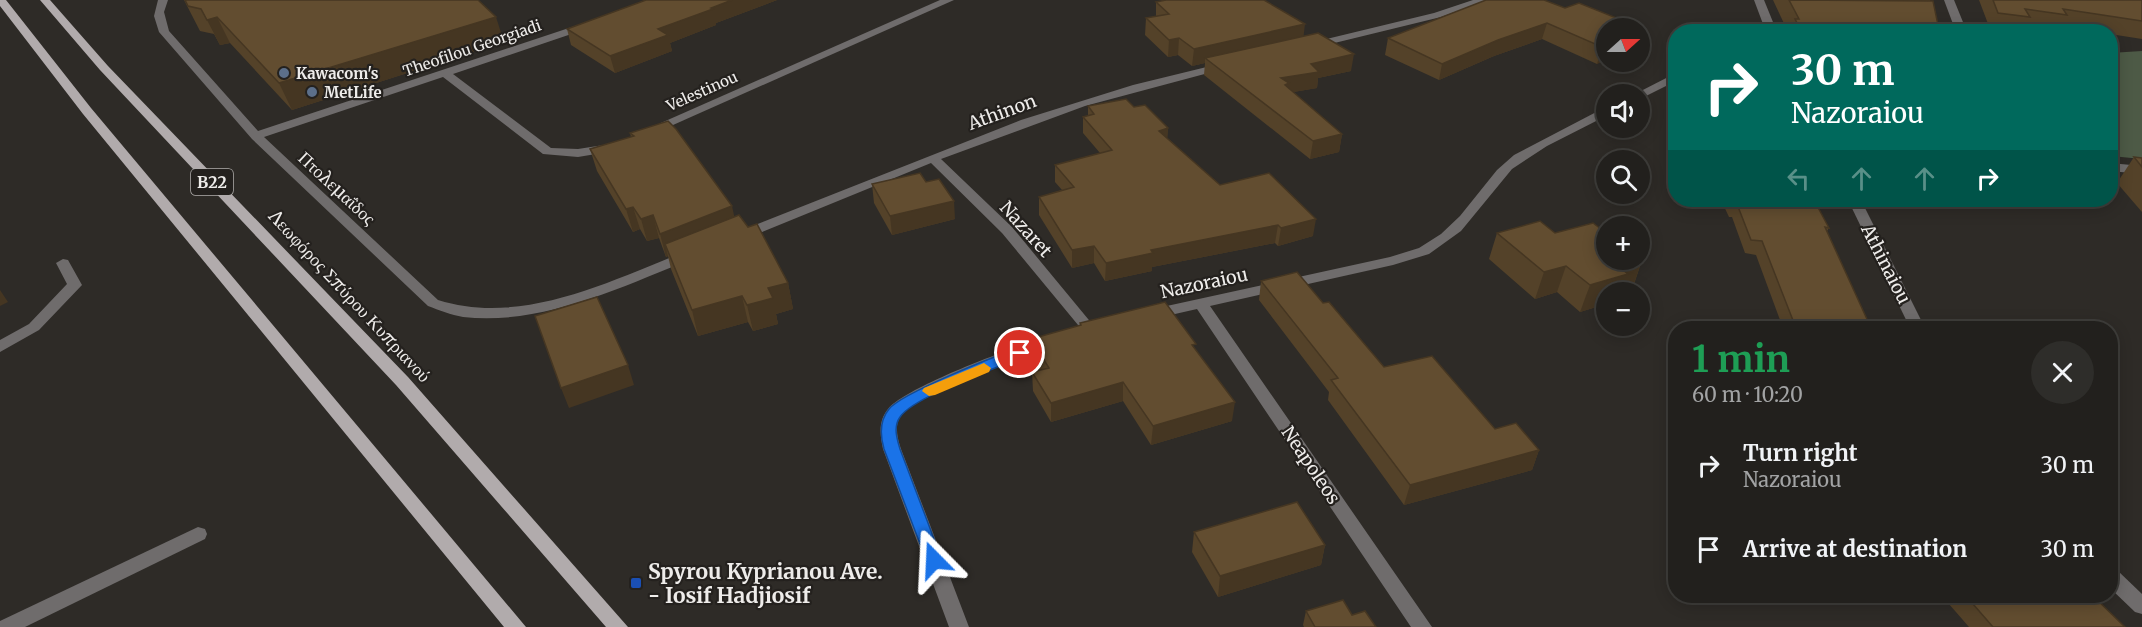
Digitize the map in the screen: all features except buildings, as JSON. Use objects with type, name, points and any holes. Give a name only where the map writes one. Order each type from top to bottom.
[{"type":"main road","name":"B22","points":[[1,0],[87,111],[516,627]]},
{"type":"main road","name":"Λεωφόρος Σπύρου Κυπριανού","points":[[45,0],[112,76],[402,381],[618,627]]},
{"type":"street","name":"Πτολεμαΐδος","points":[[163,0],[159,7],[159,19],[164,32],[256,136],[433,303],[462,312],[504,314],[549,305],[696,253]]},
{"type":"street","name":"Velestinou","points":[[644,133],[949,0]]},
{"type":"street","points":[[1304,48],[1437,15],[1483,0]]},
{"type":"street","points":[[1759,0],[1769,24]]},
{"type":"street","points":[[1949,0],[1959,24]]},
{"type":"street","name":"Theofilou Georgiadi","points":[[256,136],[594,23]]},
{"type":"street","name":"Athinon","points":[[729,241],[933,158],[1064,109],[1158,81],[1236,63]]},
{"type":"street","points":[[445,73],[547,150],[562,154],[581,153],[597,151],[622,142]]},
{"type":"street","points":[[1650,90],[1668,80]]},
{"type":"street","name":"Nazoraiou","points":[[1133,318],[1408,257],[1443,240],[1466,218],[1500,175],[1517,159],[1596,117]]},
{"type":"street","name":"Nazaret","points":[[933,158],[1007,230],[1082,331],[922,394],[895,411],[889,423],[888,436],[892,449],[959,627]]},
{"type":"street","points":[[2118,168],[2142,170]]},
{"type":"street","name":"Athinaiou","points":[[1858,207],[1914,321]]},
{"type":"street","points":[[0,347],[34,327],[75,285],[63,263]]},
{"type":"street","name":"Neapoleos","points":[[1200,303],[1422,627]]},
{"type":"street","points":[[6,627],[198,534]]},
{"type":"street","points":[[2118,583],[2142,606]]},
{"type":"green space","points":[[2142,51],[2142,159],[2118,157],[2118,52]]},
{"type":"slow traffic","points":[[929,391],[984,368]]},
{"type":"place","name":"Kawacom's","points":[[284,73]]},
{"type":"place","name":"MetLife","points":[[312,92]]},
{"type":"place","name":"Spyrou Kyprianou Ave. - Iosif Hadjiosif","points":[[636,583]]},
{"type":"route","points":[[934,560],[892,449],[888,436],[889,423],[895,411],[922,394],[1020,353]]}]
